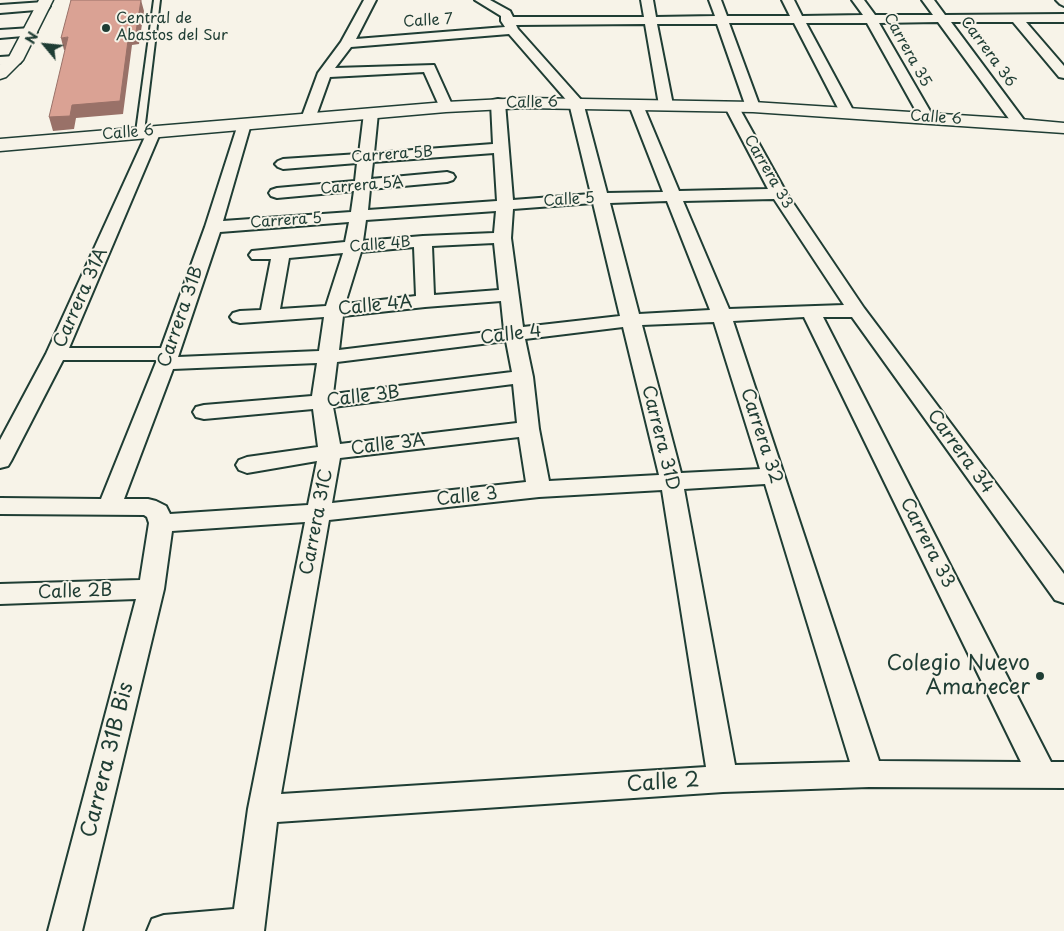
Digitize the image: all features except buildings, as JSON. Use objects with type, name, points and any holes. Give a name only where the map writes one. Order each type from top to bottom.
[{"type":"street","points":[[308,119],[325,73],[347,43],[370,0]]},
{"type":"street","points":[[481,0],[508,22],[576,102]]},
{"type":"street","points":[[508,0],[508,22]]},
{"type":"street","points":[[647,0],[666,105]]},
{"type":"street","name":"Carrera 33","points":[[715,0],[753,108]]},
{"type":"street","points":[[788,0],[847,112]]},
{"type":"street","name":"Carrera 35","points":[[858,0],[871,18],[927,118]]},
{"type":"street","name":"Carrera 36","points":[[928,0],[944,19],[1020,124]]},
{"type":"street","points":[[0,9],[45,3]]},
{"type":"street","points":[[0,74],[7,60],[31,32],[45,3]]},
{"type":"street","name":"Calle 7","points":[[347,43],[585,14],[650,20],[1064,18]]},
{"type":"street","points":[[1016,18],[1064,74]]},
{"type":"street","points":[[0,34],[31,32]]},
{"type":"street","points":[[325,73],[429,68],[446,107]]},
{"type":"street","name":"Calle 6","points":[[0,145],[498,103],[576,102],[847,112],[1064,128]]},
{"type":"street","name":"Carrera 31D","points":[[576,102],[672,483],[723,779]]},
{"type":"street","points":[[498,103],[500,148],[506,205],[502,238],[514,334],[539,490]]},
{"type":"street","name":"Carrera 32","points":[[636,105],[722,316],[868,774]]},
{"type":"street","name":"Carrera 33","points":[[732,107],[779,194],[857,311]]},
{"type":"street","name":"Carrera 31C","points":[[247,928],[262,809],[330,452],[322,402],[334,311],[353,248],[359,215],[370,113]]},
{"type":"street","name":"Carrera 31B","points":[[109,507],[168,358],[244,124]]},
{"type":"street","name":"Carrera 31A","points":[[0,461],[56,354],[147,132]]},
{"type":"street","name":"Carrera 5B","points":[[283,164],[500,148]]},
{"type":"street","name":"Carrera 5A","points":[[277,193],[448,177]]},
{"type":"street","name":"Calle 5","points":[[359,215],[599,198],[779,194]]},
{"type":"street","name":"Carrera 5","points":[[212,226],[359,215]]},
{"type":"street","name":"Calle 4B","points":[[258,255],[423,241],[502,238]]},
{"type":"street","points":[[423,241],[425,301]]},
{"type":"street","points":[[269,315],[281,253]]},
{"type":"street","name":"Calle 4A","points":[[240,317],[334,311],[425,301],[510,295]]},
{"type":"street","name":"Carrera 33","points":[[811,311],[1054,776]]},
{"type":"street","name":"Calle 4","points":[[56,354],[168,358],[329,357],[631,320],[811,311],[857,311]]},
{"type":"street","name":"Carrera 34","points":[[857,311],[1064,594]]},
{"type":"street","name":"Calle 3B","points":[[204,412],[322,402],[522,377]]},
{"type":"street","name":"Calle 3A","points":[[247,465],[330,452],[528,429]]},
{"type":"street","name":"Calle 3","points":[[161,522],[319,513],[539,490],[773,476]]},
{"type":"street","points":[[0,506],[148,508],[158,512],[161,522]]},
{"type":"street","name":"Carrera 31B Bis","points":[[66,931],[151,589],[161,522]]},
{"type":"street","name":"Calle 2B","points":[[2,600],[151,589]]},
{"type":"street","name":"Calle 2","points":[[262,809],[723,779],[868,774],[1054,776]]},
{"type":"street","points":[[164,931],[247,928]]},
{"type":"lane","points":[[147,132],[157,0]]},
{"type":"place","name":"Central de Abastos del Sur","points":[[106,28]]},
{"type":"place","name":"Colegio Nuevo Amanecer","points":[[1040,676]]}]
